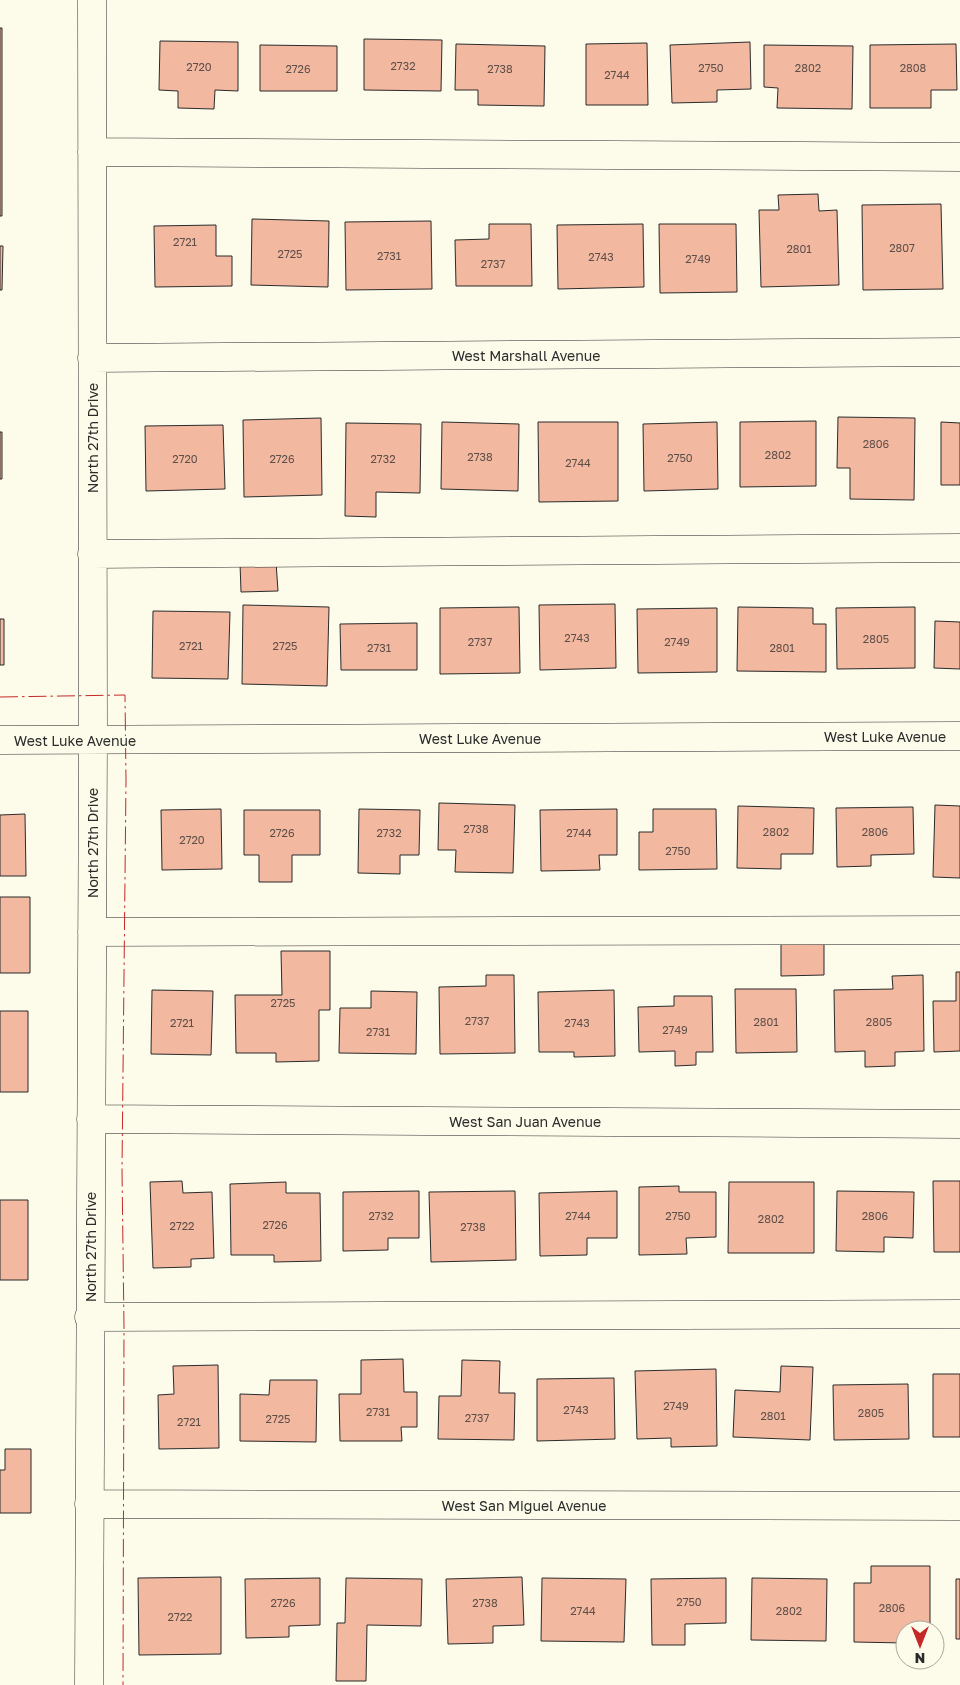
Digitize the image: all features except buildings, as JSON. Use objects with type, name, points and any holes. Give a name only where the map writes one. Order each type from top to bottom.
[{"type":"street","name":"North 27th Drive","points":[[88,1685],[93,740],[92,0]]},
{"type":"street","points":[[92,152],[960,156]]},
{"type":"street","name":"West Marshall Avenue","points":[[92,358],[960,352]]},
{"type":"street","points":[[92,554],[960,548]]},
{"type":"street","name":"West Luke Avenue","points":[[0,740],[960,736]]},
{"type":"street","points":[[92,932],[960,930]]},
{"type":"street","name":"West San Juan Avenue","points":[[91,1119],[960,1124]]},
{"type":"street","points":[[89,1317],[960,1314]]},
{"type":"street","name":"West San Miguel Avenue","points":[[88,1504],[960,1506]]},
{"type":"power","points":[[0,697],[125,695],[126,781],[122,1170],[124,1327],[123,1685]]}]
